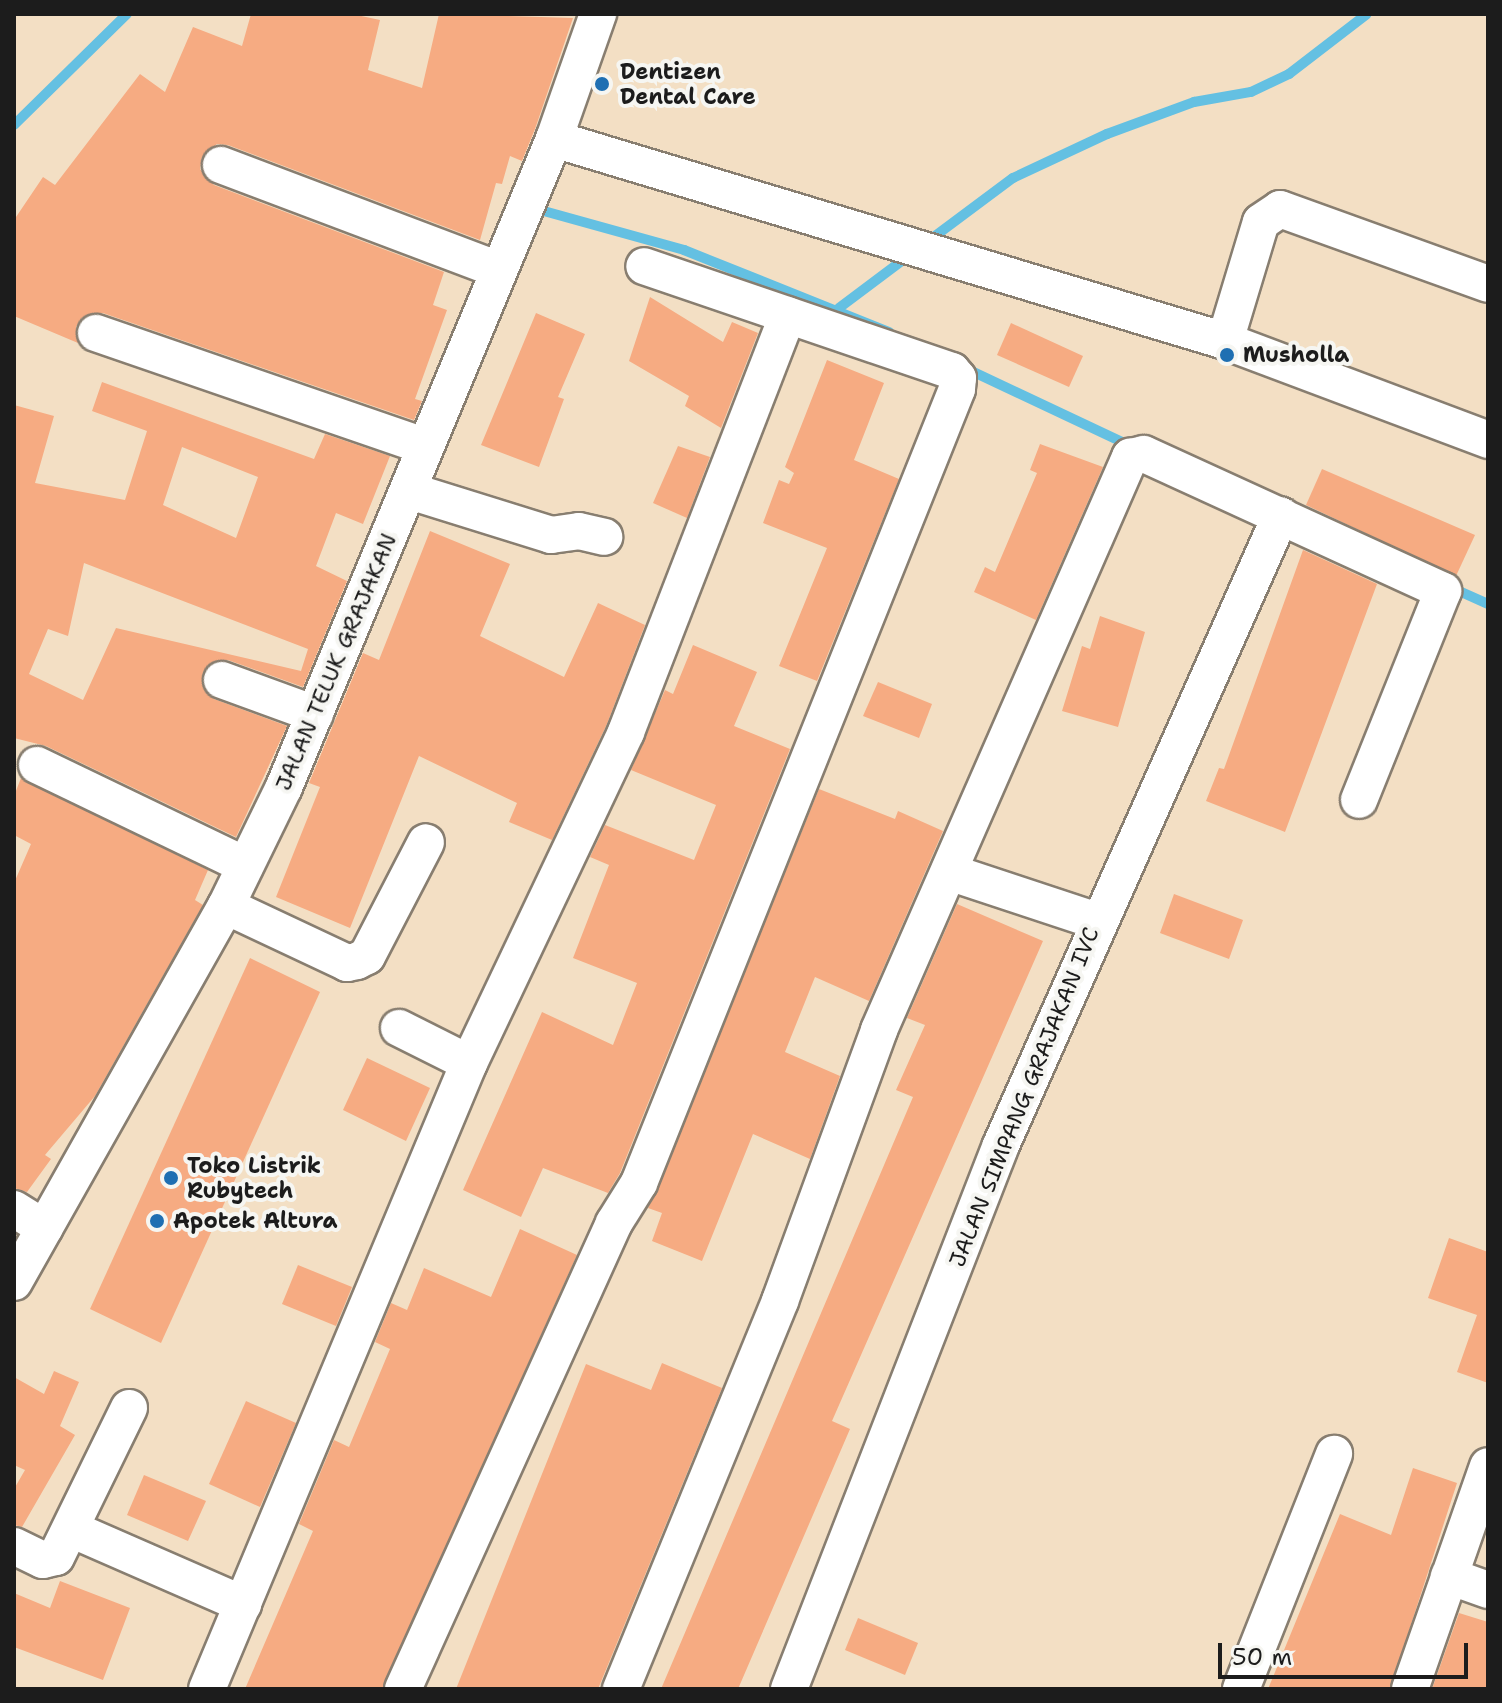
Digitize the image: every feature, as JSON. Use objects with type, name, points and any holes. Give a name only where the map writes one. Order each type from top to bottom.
[{"type":"street","name":"JALAN TELUK GRAJAKAN","points":[[14,1282],[226,906],[315,714],[410,491],[496,269],[554,139],[598,14]]},
{"type":"street","points":[[554,139],[1225,341],[1488,440]]},
{"type":"street","points":[[221,165],[496,269]]},
{"type":"street","points":[[1225,341],[1261,222],[1280,209],[1488,284]]},
{"type":"street","points":[[403,1689],[614,1223],[639,1183],[957,389],[958,378],[952,371],[644,266]]},
{"type":"street","points":[[207,1689],[469,1063],[626,732],[788,315]]},
{"type":"street","points":[[96,333],[425,446]]},
{"type":"street","points":[[621,1689],[780,1301],[879,1030],[1130,457],[1144,454],[1443,591],[1359,800]]},
{"type":"street","points":[[410,491],[551,535],[579,531],[604,537]]},
{"type":"street","name":"JALAN SIMPANG GRAJAKAN IVC","points":[[789,1689],[1001,1145],[1097,921],[1281,515]]},
{"type":"street","points":[[222,680],[315,714]]},
{"type":"street","points":[[37,765],[245,865]]},
{"type":"street","points":[[226,906],[347,963],[357,961],[367,956],[426,842]]},
{"type":"street","points":[[949,872],[1097,921]]},
{"type":"street","points":[[399,1028],[469,1063]]},
{"type":"street","points":[[14,1209],[45,1228]]},
{"type":"street","points":[[14,1546],[50,1560],[71,1529],[129,1408]]},
{"type":"street","points":[[1241,1689],[1334,1454]]},
{"type":"street","points":[[1410,1689],[1488,1466]]},
{"type":"street","points":[[71,1529],[243,1604]]},
{"type":"street","points":[[1449,1576],[1488,1590]]},
{"type":"building","points":[[251,14],[352,14],[380,20],[368,70],[422,88],[439,14],[573,18],[522,161],[510,156],[502,184],[496,183],[480,240],[228,145],[217,144],[202,157],[200,169],[214,185],[444,272],[433,305],[447,310],[415,399],[422,401],[414,420],[103,313],[82,318],[76,327],[78,343],[14,316],[14,220],[43,177],[55,185],[140,74],[165,92],[193,27],[242,46]]},
{"type":"building","points":[[650,297],[723,342],[732,322],[758,333],[721,428],[685,406],[689,396],[629,361]]},
{"type":"building","points":[[536,313],[585,334],[558,397],[564,399],[539,467],[481,445]]},
{"type":"building","points":[[1011,323],[1083,356],[1069,387],[997,355]]},
{"type":"building","points":[[827,360],[884,383],[854,460],[899,479],[817,681],[779,666],[827,548],[763,523],[779,480],[789,484],[794,473],[785,467]]},
{"type":"building","points":[[102,382],[314,459],[325,434],[390,456],[363,524],[336,513],[316,566],[347,581],[303,687],[228,660],[218,660],[203,672],[202,684],[214,699],[287,726],[236,837],[46,746],[14,738],[14,405],[54,416],[35,483],[125,500],[147,431],[92,411]],"holes":[[[182,447],[258,477],[236,538],[163,505]],[[84,563],[308,649],[301,671],[116,628],[83,700],[29,674],[48,629],[68,636]]]},
{"type":"building","points":[[1040,444],[1103,467],[1036,620],[974,592],[985,567],[995,572],[1037,473],[1030,470]]},
{"type":"building","points":[[678,446],[710,457],[687,518],[653,503]]},
{"type":"building","points":[[1322,469],[1475,535],[1456,576],[1306,505]]},
{"type":"building","points":[[430,531],[510,564],[480,636],[564,677],[598,603],[645,625],[607,724],[552,840],[509,822],[517,803],[419,756],[350,928],[276,897],[320,787],[309,783],[363,653],[379,660]]},
{"type":"building","points":[[1303,550],[1377,584],[1285,832],[1206,801],[1219,768],[1224,769]]},
{"type":"building","points":[[1100,616],[1145,632],[1118,727],[1062,711],[1082,646],[1090,649]]},
{"type":"building","points":[[693,645],[757,672],[734,726],[790,749],[620,1173],[608,1193],[543,1168],[521,1217],[463,1190],[542,1012],[613,1045],[637,983],[573,958],[609,865],[590,857],[605,825],[694,860],[716,805],[631,770],[665,690],[673,694]]},
{"type":"building","points":[[878,682],[932,704],[919,738],[863,716]]},
{"type":"building","points":[[21,778],[208,870],[195,900],[203,905],[95,1096],[45,1155],[51,1159],[27,1192],[14,1188],[14,883],[31,844],[14,835],[14,796]]},
{"type":"building","points":[[819,789],[895,819],[898,811],[943,831],[869,1001],[815,977],[785,1052],[840,1076],[810,1159],[753,1134],[702,1261],[652,1241],[662,1213],[648,1208]]},
{"type":"building","points":[[1174,894],[1243,920],[1229,959],[1160,933]]},
{"type":"building","points":[[957,904],[1043,941],[832,1421],[850,1429],[738,1689],[661,1689],[913,1097],[896,1090],[925,1025],[907,1018]]},
{"type":"building","points":[[250,958],[320,992],[161,1343],[90,1309]]},
{"type":"building","points":[[367,1058],[430,1088],[406,1141],[343,1110]]},
{"type":"building","points":[[520,1229],[577,1255],[382,1689],[245,1689],[313,1531],[299,1524],[334,1440],[349,1447],[390,1349],[375,1342],[391,1303],[407,1310],[424,1268],[491,1297]]},
{"type":"building","points":[[1449,1238],[1488,1252],[1488,1383],[1457,1372],[1477,1315],[1428,1298]]},
{"type":"building","points":[[298,1265],[352,1287],[336,1326],[282,1304]]},
{"type":"building","points":[[662,1363],[722,1388],[598,1689],[456,1689],[586,1364],[651,1390]]},
{"type":"building","points":[[54,1371],[79,1382],[60,1426],[75,1435],[22,1527],[14,1525],[14,1489],[25,1470],[14,1465],[14,1377],[44,1394]]},
{"type":"building","points":[[246,1401],[296,1423],[260,1507],[209,1484]]},
{"type":"building","points":[[1413,1468],[1457,1483],[1390,1689],[1268,1689],[1340,1514],[1391,1535]]},
{"type":"building","points":[[144,1475],[206,1501],[188,1541],[127,1515]]},
{"type":"building","points":[[60,1581],[130,1608],[103,1680],[14,1647],[14,1593],[50,1608]]},
{"type":"building","points":[[1459,1613],[1488,1622],[1488,1689],[1432,1689]]},
{"type":"building","points":[[858,1618],[918,1643],[905,1675],[845,1650]]},
{"type":"waterway","points":[[14,125],[127,14]]},
{"type":"waterway","points":[[927,242],[1013,178],[1107,134],[1194,102],[1251,92],[1289,74],[1367,14]]},
{"type":"waterway","points":[[533,208],[684,250],[889,332]]},
{"type":"waterway","points":[[839,308],[911,254]]},
{"type":"waterway","points":[[965,368],[1131,446]]},
{"type":"waterway","points":[[1450,587],[1488,604]]},
{"type":"place","name":"Dentizen Dental Care","points":[[602,84]]},
{"type":"place","name":"Musholla","points":[[1227,355]]},
{"type":"place","name":"Toko Listrik Rubytech","points":[[171,1178]]},
{"type":"place","name":"Apotek Altura","points":[[157,1221]]}]
